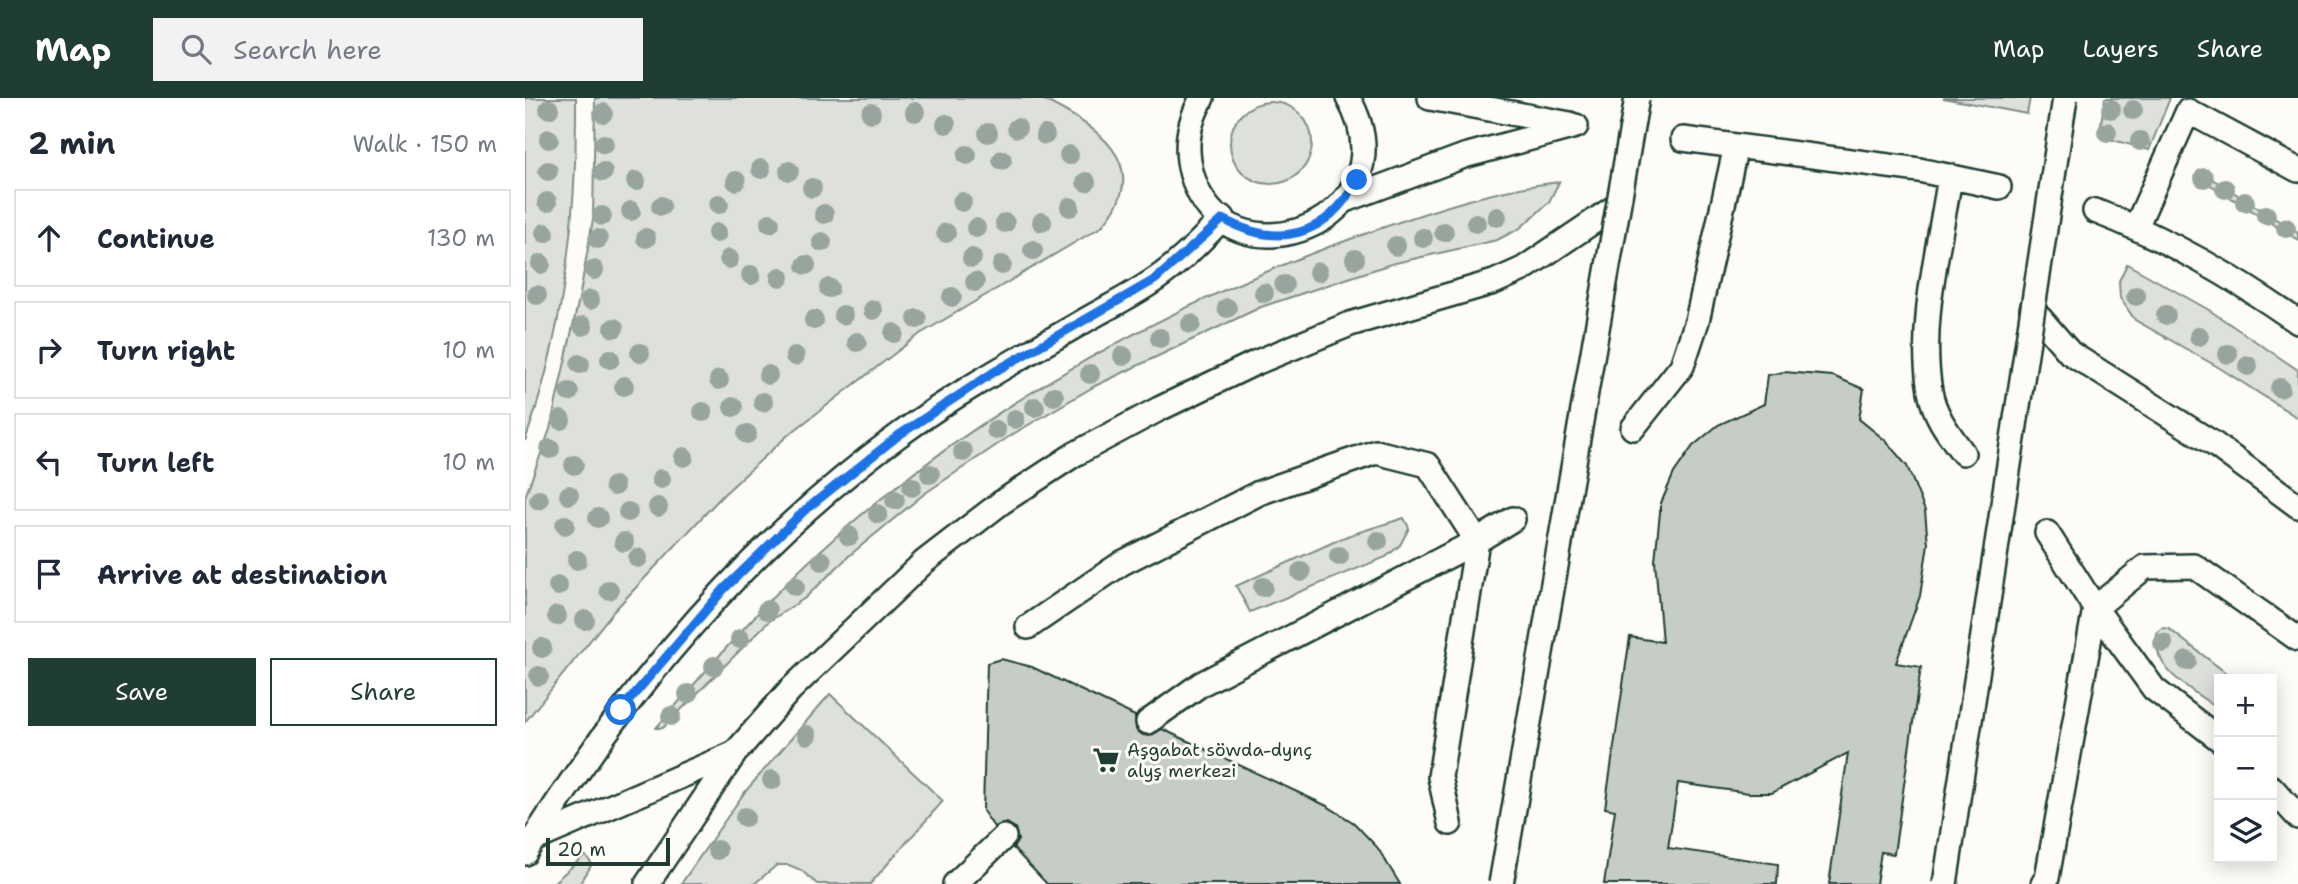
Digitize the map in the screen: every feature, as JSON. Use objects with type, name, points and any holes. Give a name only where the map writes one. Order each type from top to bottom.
[{"type":"lane","points":[[1202,98],[1193,114],[1187,137],[1188,160],[1194,182],[1206,202],[1223,219],[1243,229],[1265,235],[1288,235],[1310,228],[1330,216],[1346,200],[1357,180],[1363,157],[1363,134],[1348,98]]},
{"type":"lane","points":[[1346,200],[1464,156],[1584,126],[1430,98]]},
{"type":"lane","points":[[1501,884],[1637,98]]},
{"type":"lane","points":[[1945,884],[2065,98]]},
{"type":"lane","points":[[2136,227],[2188,111],[2298,170]]},
{"type":"lane","points":[[1683,139],[1950,176],[1999,187]]},
{"type":"lane","points":[[1633,428],[1682,366],[1697,321],[1737,146]]},
{"type":"lane","points":[[1950,176],[1927,344],[1930,392],[1940,421],[1963,453]]},
{"type":"lane","points":[[646,884],[736,753],[822,658],[924,562],[1002,502],[1075,454],[1255,363],[1350,324],[1494,282],[1523,269],[1618,205]]},
{"type":"lane","points":[[2095,211],[2186,251],[2249,288],[2298,322]]},
{"type":"lane","points":[[529,846],[621,710],[724,589],[804,511],[899,435],[994,372],[1156,279],[1223,219]]},
{"type":"lane","points":[[2032,309],[2070,353],[2214,444],[2298,506]]},
{"type":"lane","points":[[1028,627],[1122,564],[1259,493],[1376,452],[1428,465],[1477,541],[1440,777],[1450,823]]},
{"type":"lane","points":[[1148,722],[1201,684],[1477,541],[1513,519]]},
{"type":"lane","points":[[2047,533],[2095,608],[2154,689],[2216,737]]},
{"type":"lane","points":[[2043,884],[2047,878],[2095,608],[2145,566],[2194,566],[2298,639]]},
{"type":"lane","points":[[529,846],[736,753]]},
{"type":"lane","points":[[2277,794],[2298,817]]},
{"type":"lane","points":[[955,884],[1004,837]]},
{"type":"shaded area","points":[[525,98],[576,98],[576,115],[573,197],[564,280],[549,362],[525,441]]},
{"type":"shaded area","points":[[595,98],[1040,98],[1080,120],[1098,134],[1112,149],[1121,165],[1123,184],[1117,204],[1101,227],[920,334],[787,436],[722,496],[613,612],[525,722],[525,497],[550,429],[580,294],[593,219]]},
{"type":"shaded area","points":[[1943,98],[2030,98],[2027,114]]},
{"type":"shaded area","points":[[2105,98],[2170,98],[2149,150],[2099,136]]},
{"type":"shaded area","points":[[1271,102],[1287,105],[1300,114],[1309,127],[1312,143],[1309,159],[1300,172],[1287,181],[1271,184],[1255,181],[1242,172],[1233,159],[1230,143],[1233,127],[1242,114],[1255,105]]},
{"type":"shaded area","points":[[2201,172],[2298,233],[2298,240],[2198,177]]},
{"type":"shaded area","points":[[1559,182],[1549,202],[1519,229],[1497,240],[1391,264],[1261,307],[1095,386],[1013,434],[924,494],[850,555],[805,598],[768,622],[663,728],[656,728],[721,653],[813,557],[898,486],[960,439],[1025,396],[1161,320],[1303,257],[1466,201]]},
{"type":"shaded area","points":[[2127,264],[2209,310],[2298,370],[2298,418],[2218,367],[2135,320],[2120,298],[2119,281]]},
{"type":"shaded area","points":[[1404,518],[1409,528],[1400,545],[1386,557],[1250,612],[1236,586],[1347,536]]},
{"type":"shaded area","points":[[2162,628],[2169,629],[2228,674],[2214,674],[2214,706],[2167,668],[2160,658],[2157,632]]},
{"type":"shaded area","points":[[830,694],[943,801],[870,884],[817,884],[801,870],[789,865],[777,865],[754,884],[681,884],[744,793]]},
{"type":"shaded area","points":[[585,855],[592,864],[580,884],[552,884]]},
{"type":"building","points":[[1784,372],[1833,376],[1864,389],[1859,419],[1886,441],[1907,466],[1925,511],[1928,544],[1920,596],[1896,663],[1921,667],[1894,854],[1881,852],[1876,884],[1829,884],[1848,753],[1772,793],[1749,793],[1678,783],[1668,848],[1778,864],[1777,884],[1604,884],[1615,810],[1605,808],[1630,637],[1662,642],[1655,560],[1661,503],[1674,473],[1693,446],[1718,425],[1764,404],[1768,375]]},
{"type":"building","name":"Aşgabat söwda-dynç alyş merkezi","points":[[1001,659],[1032,667],[1135,716],[1136,730],[1143,735],[1150,736],[1162,729],[1327,806],[1354,823],[1377,847],[1400,884],[1047,884],[1013,848],[1018,840],[1015,828],[1007,823],[994,827],[983,811],[987,663]]},
{"type":"place","name":"Aşgabat söwda-dynç alyş merkezi","points":[[1106,760]]},
{"type":"route","points":[[621,710],[724,589],[804,511],[899,435],[994,372],[1156,279],[1223,219],[1243,229],[1265,235],[1288,235],[1310,228],[1330,216],[1346,200],[1357,180]]}]
